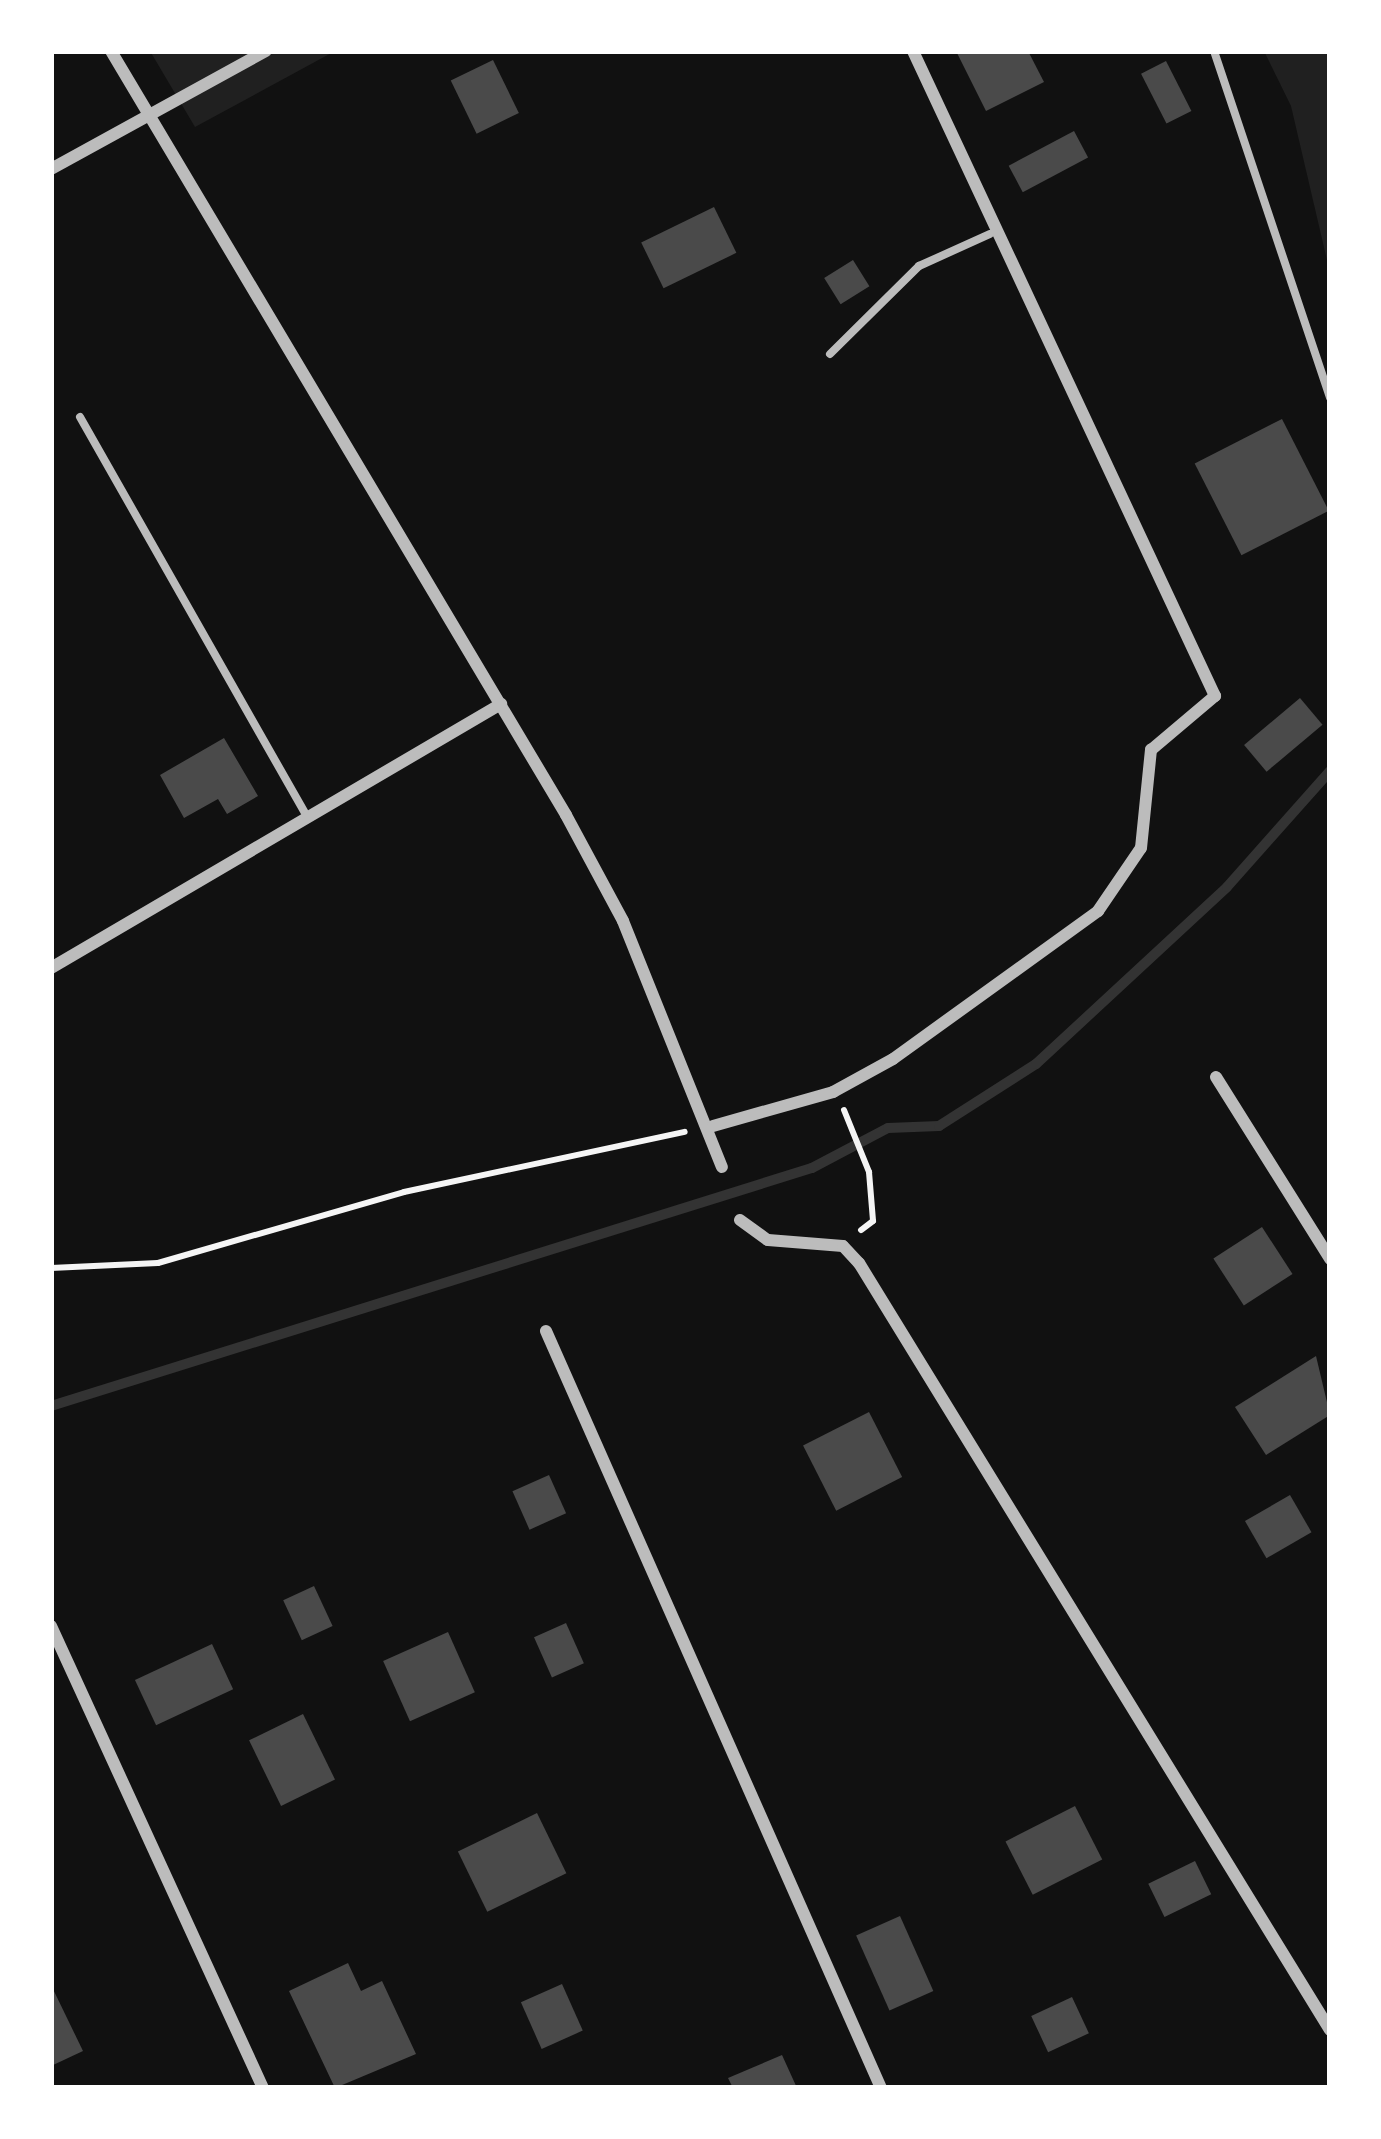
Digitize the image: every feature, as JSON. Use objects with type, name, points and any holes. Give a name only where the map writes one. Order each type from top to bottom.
[{"type":"street","points":[[111,51],[501,704],[623,921],[713,1126],[722,1167]]},
{"type":"street","points":[[51,170],[266,51]]},
{"type":"street","points":[[713,1126],[873,1070],[1098,911],[1141,848],[1150,750],[1216,696],[990,234],[914,51]]},
{"type":"street","points":[[51,968],[501,704]]},
{"type":"street","points":[[1216,1077],[1330,1259]]},
{"type":"street","points":[[740,1220],[768,1240],[843,1246],[1330,2030]]},
{"type":"street","points":[[546,1331],[881,2088]]},
{"type":"street","points":[[51,1626],[263,2088]]},
{"type":"lane","points":[[1214,51],[1330,398]]},
{"type":"lane","points":[[830,354],[920,266],[990,234]]},
{"type":"lane","points":[[80,417],[308,818]]},
{"type":"path","points":[[51,1268],[158,1263],[404,1192],[713,1126]]},
{"type":"path","points":[[843,1246],[873,1221],[866,1151],[856,1131]]},
{"type":"shaded area","points":[[150,51],[335,51],[195,127]]},
{"type":"shaded area","points":[[1264,51],[1330,51],[1330,273],[1291,106]]},
{"type":"building","points":[[956,51],[1028,51],[1044,82],[986,111]]},
{"type":"building","points":[[493,60],[519,113],[477,134],[451,81]]},
{"type":"building","points":[[1166,61],[1191,111],[1166,124],[1141,74]]},
{"type":"building","points":[[1074,131],[1088,157],[1023,192],[1009,166]]},
{"type":"building","points":[[714,207],[736,253],[664,288],[641,243]]},
{"type":"building","points":[[853,260],[869,286],[841,304],[824,278]]},
{"type":"building","points":[[1282,419],[1329,511],[1241,555],[1195,463]]},
{"type":"building","points":[[1300,698],[1322,725],[1267,772],[1244,745]]},
{"type":"building","points":[[224,738],[258,796],[227,814],[218,799],[184,818],[160,775]]},
{"type":"building","points":[[1262,1227],[1292,1274],[1244,1306],[1213,1259]]},
{"type":"building","points":[[1316,1356],[1330,1415],[1266,1455],[1235,1407]]},
{"type":"building","points":[[869,1412],[902,1477],[836,1511],[803,1446]]},
{"type":"building","points":[[549,1475],[566,1513],[530,1530],[512,1491]]},
{"type":"building","points":[[1290,1495],[1312,1532],[1266,1558],[1245,1521]]},
{"type":"building","points":[[314,1586],[333,1626],[302,1640],[283,1600]]},
{"type":"building","points":[[566,1623],[584,1663],[552,1677],[534,1637]]},
{"type":"building","points":[[448,1632],[475,1692],[410,1721],[383,1661]]},
{"type":"building","points":[[212,1644],[233,1689],[156,1725],[135,1680]]},
{"type":"building","points":[[303,1714],[335,1780],[281,1806],[249,1740]]},
{"type":"building","points":[[1075,1806],[1102,1859],[1033,1895],[1006,1841]]},
{"type":"building","points":[[537,1813],[566,1873],[487,1912],[458,1852]]},
{"type":"building","points":[[1195,1861],[1211,1894],[1164,1917],[1148,1884]]},
{"type":"building","points":[[900,1916],[933,1991],[890,2010],[856,1936]]},
{"type":"building","points":[[348,1963],[361,1991],[382,1981],[416,2054],[335,2088],[289,1991]]},
{"type":"building","points":[[562,1984],[583,2031],[542,2049],[521,2002]]},
{"type":"building","points":[[51,1985],[83,2051],[51,2066]]},
{"type":"building","points":[[1072,1997],[1089,2033],[1048,2052],[1031,2016]]},
{"type":"building","points":[[782,2055],[797,2088],[733,2088],[728,2078]]},
{"type":"waterway","points":[[51,1406],[812,1168],[888,1128],[939,1126],[1036,1064],[1227,887],[1330,771]]}]
